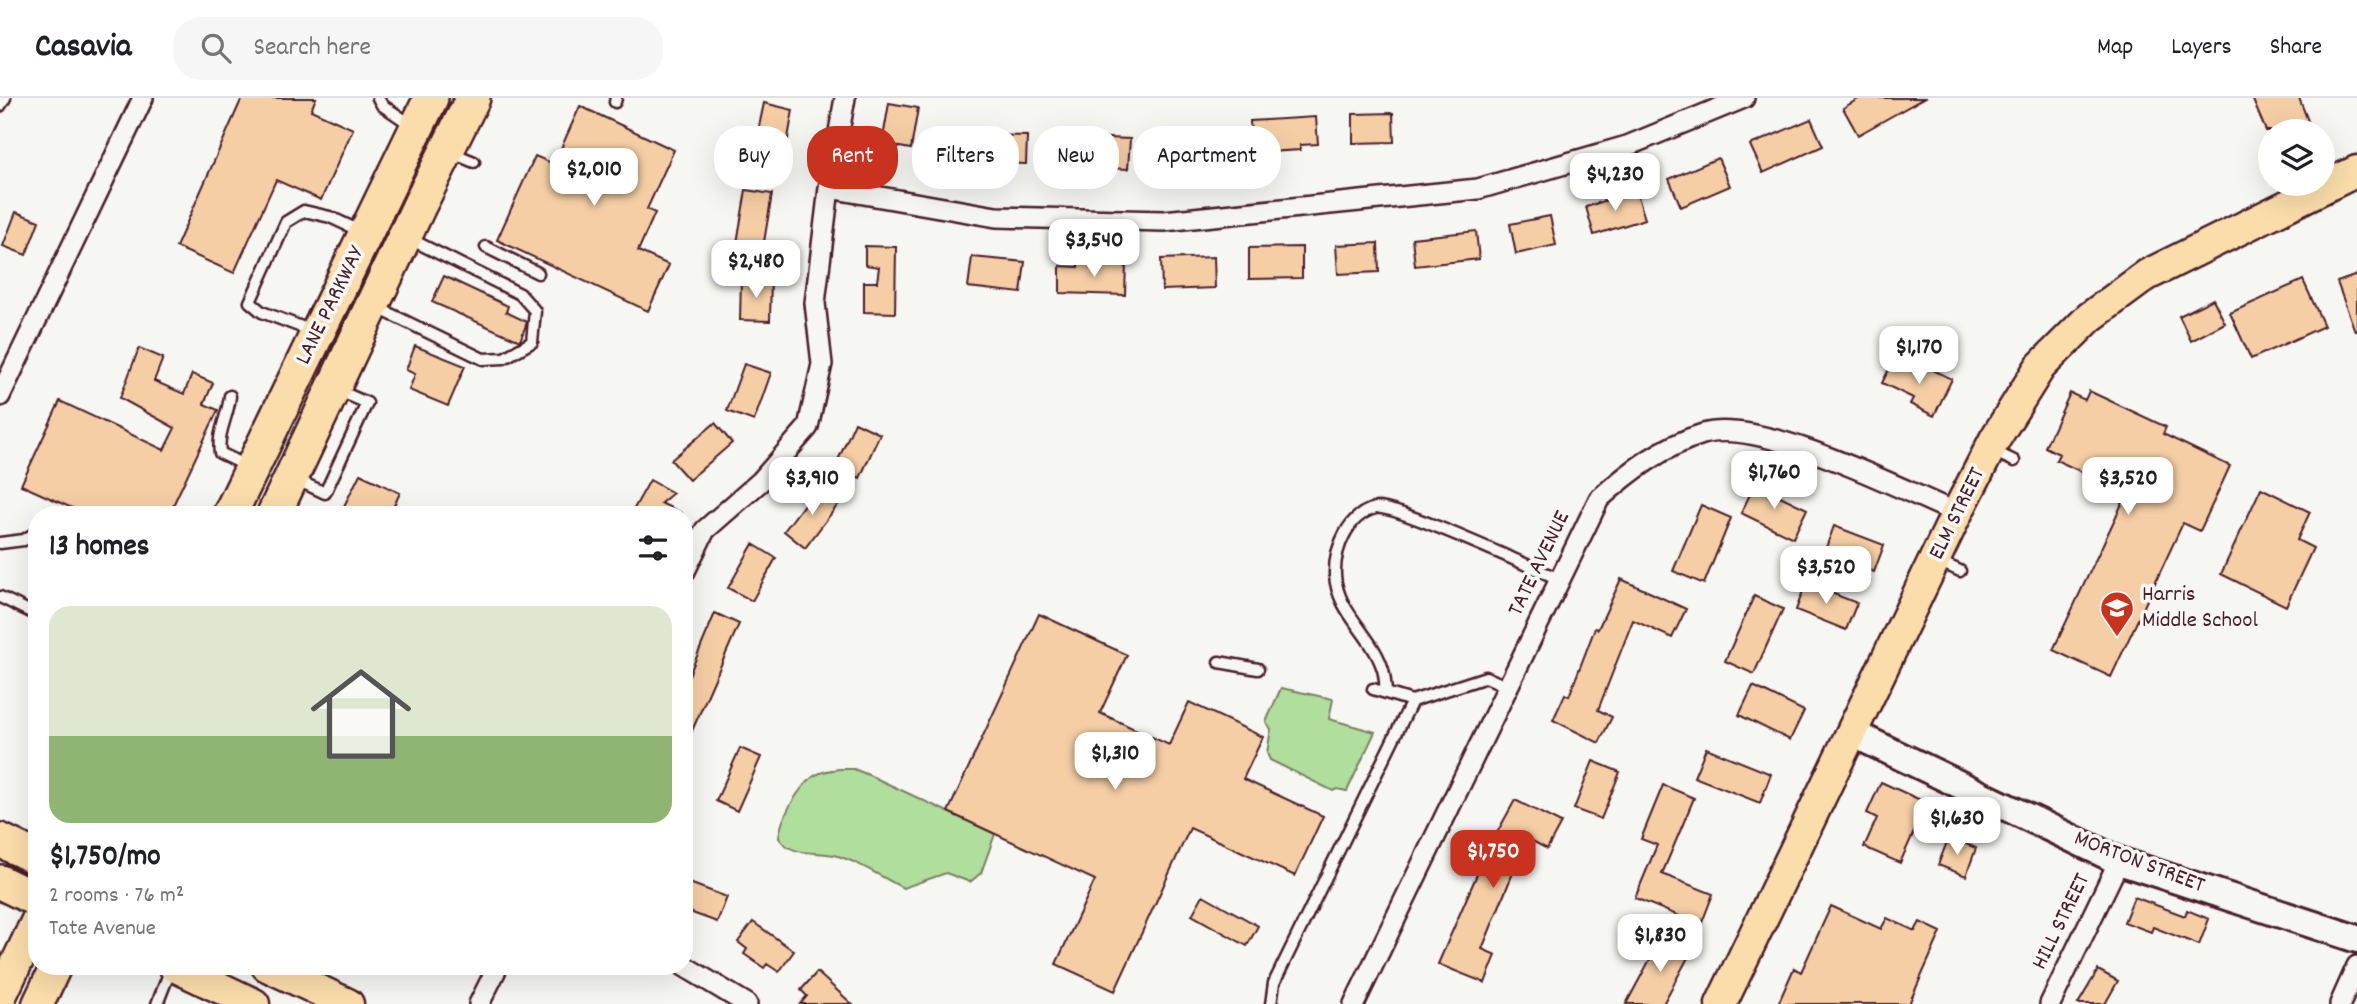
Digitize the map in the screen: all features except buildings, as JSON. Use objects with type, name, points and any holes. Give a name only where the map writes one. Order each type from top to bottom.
[{"type":"highway","name":"LANE PARKWAY","points":[[234,506],[430,98]]},
{"type":"highway","name":"LANE PARKWAY","points":[[278,506],[404,236],[461,156],[473,98]]},
{"type":"highway","points":[[0,841],[28,854]]},
{"type":"highway","points":[[0,882],[28,896]]},
{"type":"main road","name":"ELM STREET","points":[[1721,1004],[1852,733],[1947,565],[1957,513],[2002,455],[2040,367],[2100,310],[2147,275],[2357,171]]},
{"type":"main road","points":[[0,998],[28,939]]},
{"type":"main road","points":[[38,1004],[52,975]]},
{"type":"main road","points":[[187,975],[224,998],[254,1004]]},
{"type":"main road","points":[[293,975],[348,1004]]},
{"type":"street","points":[[0,396],[143,98]]},
{"type":"street","points":[[840,126],[845,98]]},
{"type":"street","points":[[835,189],[996,217],[1164,221],[1205,217],[1478,189],[1628,146],[1744,98]]},
{"type":"street","points":[[693,555],[705,530],[761,481],[808,427],[822,364],[814,303],[829,189]]},
{"type":"street","name":"TATE AVENUE","points":[[1354,1004],[1599,499],[1636,466],[1705,433],[1758,434],[1806,449],[1957,513]]},
{"type":"street","name":"MORTON STREET","points":[[1852,733],[2119,861],[2357,939]]},
{"type":"street","name":"HILL STREET","points":[[2050,1004],[2119,861]]},
{"type":"street","points":[[2340,1004],[2357,966]]},
{"type":"street","points":[[693,971],[747,1004]]},
{"type":"street","points":[[479,1004],[494,975]]},
{"type":"lane","points":[[0,106],[5,98]]},
{"type":"lane","points":[[378,98],[382,104],[416,128]]},
{"type":"lane","points":[[318,333],[262,312],[250,302],[255,285],[286,222],[303,211],[330,216],[366,234]]},
{"type":"lane","points":[[372,305],[483,359],[504,358],[532,342],[535,311],[520,294],[404,236]]},
{"type":"lane","points":[[486,247],[538,273]]},
{"type":"lane","points":[[230,396],[229,414],[218,437],[220,453],[252,469]]},
{"type":"lane","points":[[1386,691],[1383,670],[1343,607],[1335,575],[1341,540],[1356,516],[1378,507],[1428,523],[1559,579]]},
{"type":"lane","points":[[0,543],[28,538]]},
{"type":"lane","points":[[0,597],[28,611]]},
{"type":"lane","points":[[1219,662],[1258,669]]},
{"type":"lane","points":[[1373,689],[1412,701],[1486,677],[1508,687]]},
{"type":"lane","points":[[1271,1004],[1275,983],[1412,701]]},
{"type":"lane","points":[[157,1004],[169,975]]},
{"type":"green space","points":[[1281,688],[1333,699],[1329,719],[1375,732],[1347,791],[1333,791],[1270,760],[1267,753],[1271,729],[1266,722]]},
{"type":"green space","points":[[854,769],[871,776],[995,834],[981,873],[970,882],[946,873],[903,888],[844,858],[797,851],[784,844],[779,838],[780,830],[791,804],[802,788],[817,774]]},
{"type":"place","name":"Harris Middle School","points":[[2117,638]]}]
